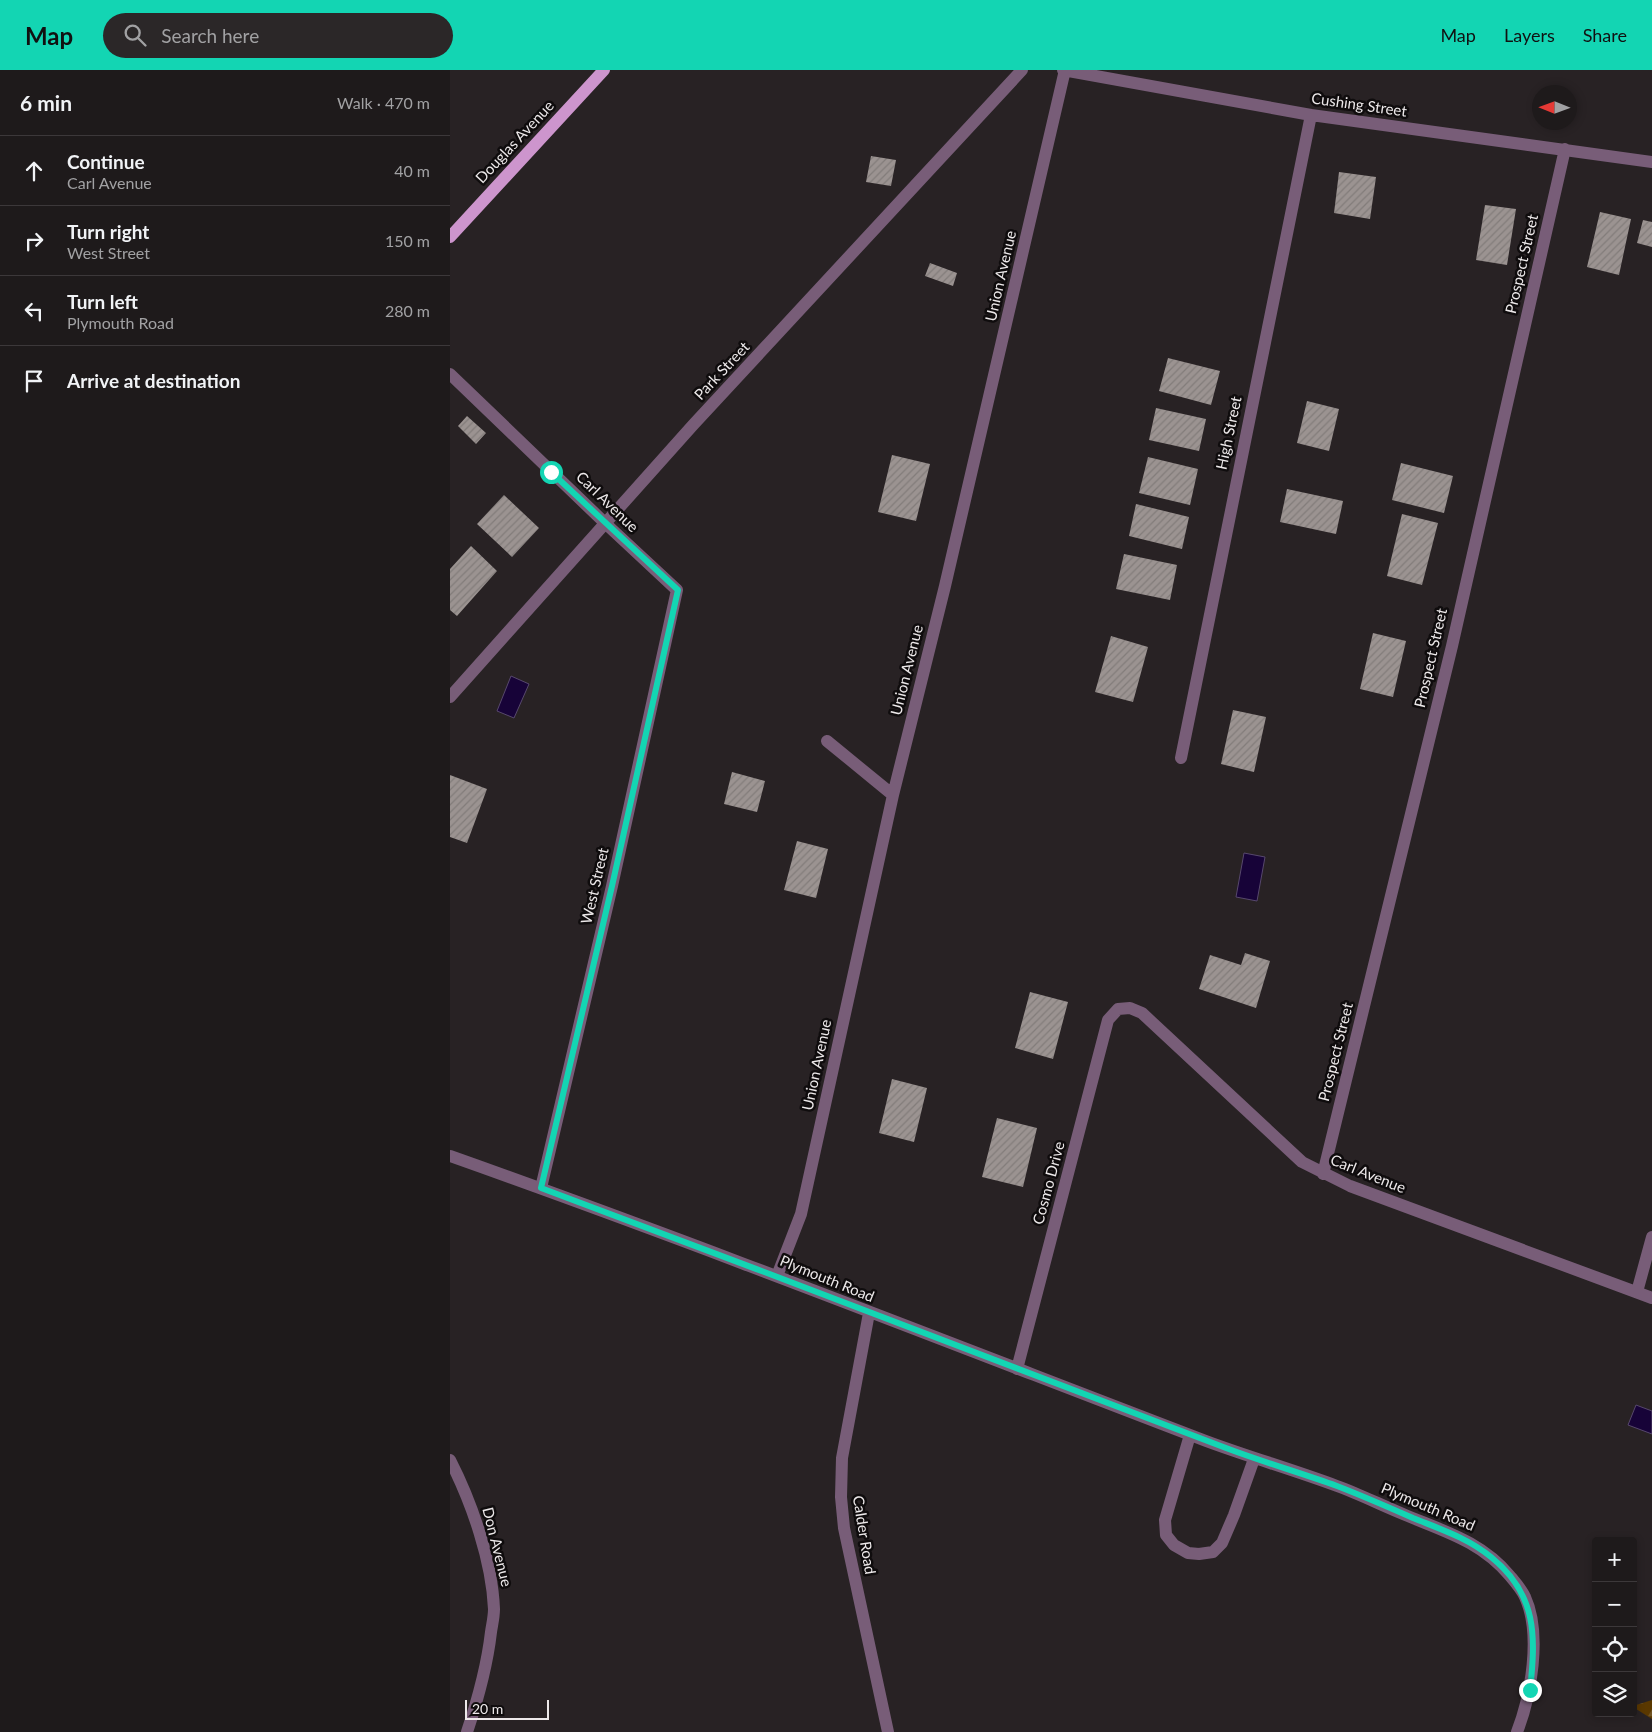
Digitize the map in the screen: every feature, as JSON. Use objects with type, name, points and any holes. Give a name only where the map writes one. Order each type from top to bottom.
[{"type":"main road","name":"Douglas Avenue","points":[[450,237],[604,70]]},
{"type":"street","name":"Park Street","points":[[450,697],[700,418],[1022,70]]},
{"type":"street","name":"Cushing Street","points":[[1064,70],[1311,115],[1652,162]]},
{"type":"street","name":"Union Avenue","points":[[777,1276],[801,1214],[893,795],[945,586],[1064,70]]},
{"type":"street","name":"High Street","points":[[1181,758],[1311,115]]},
{"type":"street","name":"Prospect Street","points":[[1323,1174],[1452,646],[1565,149]]},
{"type":"street","name":"Carl Avenue","points":[[450,374],[605,523],[678,590]]},
{"type":"street","name":"West Street","points":[[541,1188],[612,886],[678,590]]},
{"type":"street","points":[[827,741],[893,795]]},
{"type":"street","name":"Carl Avenue","points":[[1118,1009],[1130,1008],[1142,1013],[1302,1162],[1323,1174],[1350,1186],[1652,1298]]},
{"type":"street","name":"Cosmo Drive","points":[[1017,1369],[1108,1020],[1118,1009]]},
{"type":"street","name":"Plymouth Road","points":[[450,1156],[777,1276],[869,1313],[1254,1459],[1337,1486],[1470,1542],[1493,1558],[1504,1570],[1524,1596],[1530,1615],[1533,1663],[1530,1690],[1517,1732]]},
{"type":"street","points":[[1637,1292],[1652,1237]]},
{"type":"street","name":"Calder Road","points":[[869,1313],[842,1458],[841,1497],[844,1528],[888,1732]]},
{"type":"street","points":[[1190,1435],[1165,1520],[1166,1535],[1174,1545],[1188,1553],[1213,1552],[1222,1543],[1254,1459]]},
{"type":"street","name":"Don Avenue","points":[[450,1460],[465,1488],[480,1534],[488,1569],[494,1610],[488,1662],[467,1732]]},
{"type":"green space","points":[[1652,1700],[1652,1719],[1637,1710],[1637,1705]]},
{"type":"shaded area","points":[[511,676],[529,684],[514,718],[497,711]]},
{"type":"shaded area","points":[[1244,853],[1265,857],[1257,901],[1236,897]]},
{"type":"shaded area","points":[[1636,1405],[1652,1411],[1652,1434],[1628,1425]]},
{"type":"building","points":[[871,156],[896,160],[891,186],[866,182]]},
{"type":"building","points":[[1339,172],[1376,177],[1370,219],[1334,213]]},
{"type":"building","points":[[1485,205],[1516,209],[1507,265],[1476,260]]},
{"type":"building","points":[[1600,212],[1631,219],[1619,275],[1587,267]]},
{"type":"building","points":[[1643,220],[1652,222],[1652,247],[1637,243]]},
{"type":"building","points":[[930,263],[957,273],[953,286],[925,276]]},
{"type":"building","points":[[1168,358],[1220,371],[1211,405],[1159,391]]},
{"type":"building","points":[[1307,401],[1339,409],[1329,451],[1297,443]]},
{"type":"building","points":[[1156,408],[1206,419],[1199,451],[1149,440]]},
{"type":"building","points":[[467,416],[486,433],[476,444],[458,426]]},
{"type":"building","points":[[892,455],[930,464],[916,521],[878,512]]},
{"type":"building","points":[[1148,457],[1198,469],[1190,505],[1139,493]]},
{"type":"building","points":[[1401,463],[1453,476],[1444,513],[1392,500]]},
{"type":"building","points":[[1287,489],[1343,501],[1336,534],[1280,522]]},
{"type":"building","points":[[504,495],[539,528],[512,557],[477,524]]},
{"type":"building","points":[[1136,504],[1189,517],[1182,549],[1129,536]]},
{"type":"building","points":[[1402,514],[1438,523],[1422,585],[1387,576]]},
{"type":"building","points":[[471,546],[497,571],[457,616],[450,610],[450,569]]},
{"type":"building","points":[[1124,554],[1177,565],[1170,600],[1116,589]]},
{"type":"building","points":[[1373,633],[1406,641],[1393,697],[1360,689]]},
{"type":"building","points":[[1111,636],[1148,647],[1133,702],[1095,692]]},
{"type":"building","points":[[1233,710],[1266,717],[1254,772],[1221,764]]},
{"type":"building","points":[[732,772],[765,781],[757,812],[724,804]]},
{"type":"building","points":[[450,775],[487,789],[467,843],[450,837]]},
{"type":"building","points":[[797,841],[828,849],[816,898],[784,890]]},
{"type":"building","points":[[1245,953],[1270,961],[1256,1008],[1199,989],[1210,955],[1241,965]]},
{"type":"building","points":[[1030,992],[1068,1002],[1053,1059],[1015,1048]]},
{"type":"building","points":[[892,1079],[927,1088],[914,1142],[879,1133]]},
{"type":"building","points":[[997,1118],[1037,1128],[1023,1187],[982,1177]]},
{"type":"route","points":[[551,472],[678,590],[612,886],[541,1188],[722,1255],[869,1313],[1254,1459],[1337,1486],[1470,1542],[1493,1558],[1510,1576],[1524,1596],[1530,1615],[1532,1635],[1533,1663],[1530,1690]]}]
